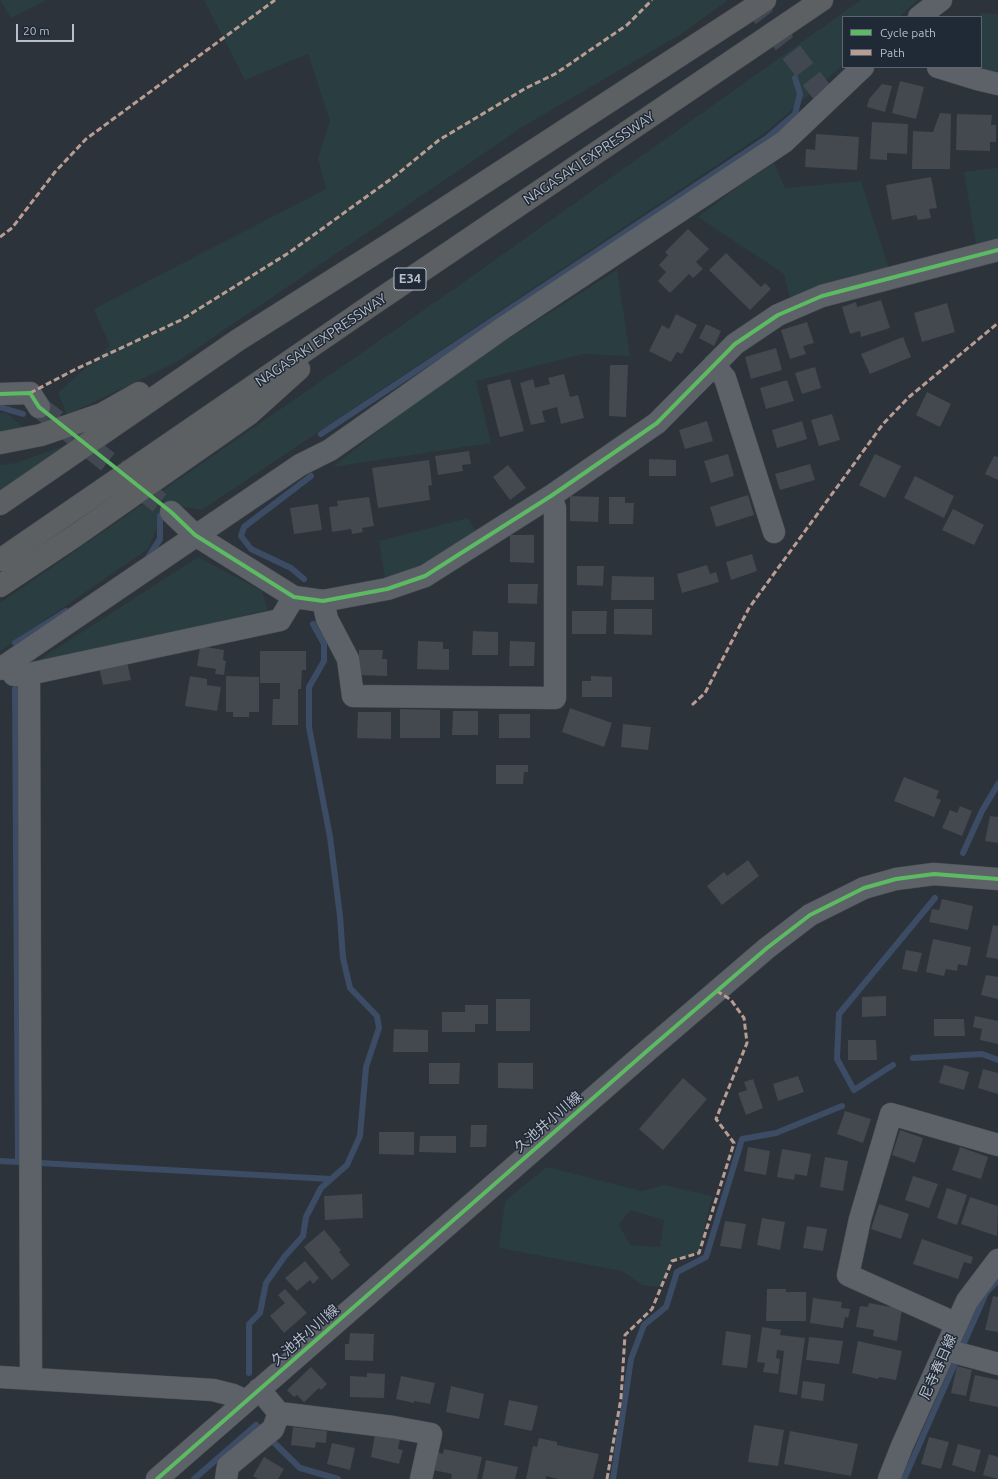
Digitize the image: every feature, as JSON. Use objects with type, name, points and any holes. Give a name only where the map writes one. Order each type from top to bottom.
[{"type":"highway","points":[[0,504],[238,340],[396,240],[765,0]]},
{"type":"highway","name":"NAGASAKI EXPRESSWAY","points":[[0,560],[370,306],[822,0]]},
{"type":"highway","points":[[0,586],[72,538],[249,414],[370,306]]},
{"type":"highway","points":[[0,443],[42,434],[102,414],[238,340]]},
{"type":"street","points":[[920,16],[941,0]]},
{"type":"street","points":[[0,669],[300,465],[330,450],[503,328],[784,142],[862,68]]},
{"type":"street","points":[[941,68],[998,84]]},
{"type":"street","points":[[170,512],[196,535],[294,597],[323,601],[387,589],[425,576],[551,496],[657,423],[735,344],[778,315],[822,296],[998,250]]},
{"type":"street","points":[[714,365],[725,378],[774,532]]},
{"type":"street","points":[[0,394],[30,393],[39,407]]},
{"type":"street","points":[[323,601],[327,619],[348,659],[354,696],[555,698],[555,508],[551,496]]},
{"type":"street","points":[[0,676],[29,674],[280,620],[294,597]]},
{"type":"street","points":[[29,674],[31,1379]]},
{"type":"street","name":"久池井小川線","points":[[157,1479],[647,1051],[767,948],[810,915],[864,888],[896,879],[934,874],[998,879]]},
{"type":"street","points":[[957,1324],[848,1275],[860,1219],[891,1114],[998,1145]]},
{"type":"street","name":"尼寺春日線","points":[[889,1479],[902,1446],[955,1352],[957,1324],[967,1301],[998,1260]]},
{"type":"street","points":[[955,1352],[998,1364]]},
{"type":"street","points":[[0,1377],[213,1390],[233,1395],[253,1395],[271,1427]]},
{"type":"street","points":[[226,1479],[228,1466],[271,1427],[393,1427],[431,1434],[421,1479]]},
{"type":"green space","points":[[0,0],[47,0],[11,18]]},
{"type":"green space","points":[[204,0],[728,0],[681,34],[524,126],[177,362],[67,415],[58,393],[110,346],[94,309],[326,189],[318,158],[330,121],[308,54],[245,80]]},
{"type":"green space","points":[[861,0],[918,0],[900,16],[842,16],[842,66],[765,133],[202,510],[167,504],[148,549],[0,651],[0,603],[454,289]]},
{"type":"green space","points":[[981,13],[998,14],[998,76],[967,68],[982,68],[982,16],[980,16]]},
{"type":"green space","points":[[774,163],[785,188],[861,181],[889,269],[790,299],[784,274],[698,217],[736,188]]},
{"type":"green space","points":[[998,168],[998,240],[976,244],[964,172]]},
{"type":"green space","points":[[617,270],[630,356],[583,354],[476,381],[491,443],[332,467],[449,376]]},
{"type":"green space","points":[[0,413],[7,413],[28,432],[0,435]]},
{"type":"green space","points":[[91,436],[0,492],[0,465],[16,463]]},
{"type":"green space","points":[[468,518],[478,535],[420,571],[385,579],[379,541]]},
{"type":"green space","points":[[198,557],[262,591],[268,610],[28,667]]},
{"type":"green space","points":[[547,1167],[642,1191],[664,1185],[712,1196],[699,1253],[672,1261],[661,1287],[642,1285],[622,1271],[499,1248],[505,1201]],"holes":[[[630,1210],[664,1220],[660,1247],[630,1245],[619,1225]]]},
{"type":"building","points":[[900,81],[924,87],[916,119],[892,113]]},
{"type":"building","points":[[882,84],[892,86],[885,112],[867,107],[869,99]]},
{"type":"building","points":[[940,113],[951,114],[950,169],[912,169],[913,131],[933,132]]},
{"type":"building","points":[[957,114],[992,115],[991,125],[996,125],[996,142],[990,142],[990,151],[956,150]]},
{"type":"building","points":[[872,122],[908,124],[907,154],[887,153],[887,160],[870,159]]},
{"type":"building","points":[[816,134],[859,137],[857,170],[805,167],[806,149],[815,150]]},
{"type":"building","points":[[931,177],[937,208],[929,209],[931,218],[918,220],[916,215],[892,220],[886,185]]},
{"type":"building","points":[[688,229],[709,249],[696,262],[703,269],[693,278],[689,274],[670,293],[658,281],[666,272],[659,265],[668,255],[665,252]]},
{"type":"building","points":[[726,253],[761,287],[765,283],[771,289],[750,310],[709,270]]},
{"type":"building","points":[[881,300],[890,328],[861,337],[860,331],[850,334],[842,307],[856,302],[857,307]]},
{"type":"building","points":[[947,303],[955,332],[922,342],[914,313]]},
{"type":"building","points":[[676,314],[697,325],[682,354],[677,352],[671,362],[649,351],[662,325],[669,329]]},
{"type":"building","points":[[807,322],[814,343],[803,346],[806,354],[790,359],[781,330]]},
{"type":"building","points":[[706,324],[721,331],[714,346],[699,338]]},
{"type":"building","points":[[903,337],[911,357],[870,374],[861,354]]},
{"type":"building","points":[[776,348],[782,370],[751,379],[745,357]]},
{"type":"building","points":[[610,365],[628,365],[626,417],[609,416]]},
{"type":"building","points":[[815,367],[821,388],[802,394],[795,373]]},
{"type":"building","points":[[564,374],[570,397],[578,395],[584,418],[561,424],[557,407],[542,411],[545,422],[531,425],[520,383],[533,379],[535,388],[550,384],[548,378]]},
{"type":"building","points":[[510,379],[524,431],[500,437],[487,385]]},
{"type":"building","points":[[787,380],[794,401],[766,409],[760,388]]},
{"type":"building","points":[[927,392],[951,404],[940,427],[916,415]]},
{"type":"building","points":[[832,414],[840,440],[819,446],[811,420]]},
{"type":"building","points":[[707,421],[713,441],[685,449],[679,430]]},
{"type":"building","points":[[802,421],[807,439],[777,448],[772,430]]},
{"type":"building","points":[[469,451],[471,464],[462,465],[463,471],[438,475],[435,456]]},
{"type":"building","points":[[728,454],[734,476],[711,483],[704,461]]},
{"type":"building","points":[[875,454],[901,466],[885,498],[859,485]]},
{"type":"building","points":[[994,456],[998,457],[998,480],[985,474]]},
{"type":"building","points":[[649,459],[676,460],[676,476],[649,476]]},
{"type":"building","points":[[429,460],[432,485],[428,486],[430,500],[378,508],[372,468]]},
{"type":"building","points":[[810,464],[815,480],[780,490],[775,474]]},
{"type":"building","points":[[508,465],[526,488],[510,500],[493,477]]},
{"type":"building","points":[[915,476],[954,496],[944,518],[904,498]]},
{"type":"building","points":[[748,495],[754,515],[716,527],[710,507]]},
{"type":"building","points":[[570,496],[599,497],[598,522],[570,521]]},
{"type":"building","points":[[369,497],[374,526],[362,528],[363,532],[352,534],[351,529],[332,532],[329,507],[338,506],[337,501]]},
{"type":"building","points":[[609,497],[625,497],[625,503],[634,503],[633,524],[609,524]]},
{"type":"building","points":[[318,504],[322,530],[294,534],[290,508]]},
{"type":"building","points":[[953,509],[984,525],[974,545],[942,530]]},
{"type":"building","points":[[510,535],[534,535],[534,563],[510,562]]},
{"type":"building","points":[[752,554],[757,571],[731,580],[726,562]]},
{"type":"building","points":[[707,565],[710,574],[716,572],[719,582],[682,593],[677,574]]},
{"type":"building","points":[[577,566],[604,566],[603,586],[577,585]]},
{"type":"building","points":[[612,576],[654,577],[654,600],[611,600]]},
{"type":"building","points":[[508,584],[538,584],[537,604],[508,603]]},
{"type":"building","points":[[614,609],[652,609],[652,635],[614,634]]},
{"type":"building","points":[[572,611],[607,611],[606,634],[572,634]]},
{"type":"building","points":[[473,631],[498,632],[498,655],[472,655]]},
{"type":"building","points":[[418,641],[443,642],[443,649],[449,649],[449,670],[417,669]]},
{"type":"building","points":[[510,641],[535,642],[534,666],[509,666]]},
{"type":"building","points":[[200,646],[224,650],[223,660],[226,661],[224,675],[215,674],[216,669],[197,666]]},
{"type":"building","points":[[359,650],[383,650],[382,659],[387,659],[387,676],[359,675]]},
{"type":"building","points":[[260,651],[306,651],[306,670],[302,670],[301,689],[298,689],[298,725],[272,725],[273,699],[280,699],[280,683],[260,683]]},
{"type":"building","points":[[127,662],[131,680],[103,685],[99,667]]},
{"type":"building","points":[[190,676],[207,679],[207,685],[221,687],[217,711],[185,706]]},
{"type":"building","points":[[226,676],[259,677],[259,712],[249,712],[249,717],[233,717],[233,712],[226,712]]},
{"type":"building","points":[[591,676],[612,677],[612,697],[582,697],[582,681],[591,681]]},
{"type":"building","points":[[570,708],[612,723],[604,747],[562,732]]},
{"type":"building","points":[[400,709],[440,710],[440,738],[400,738]]},
{"type":"building","points":[[453,711],[478,711],[478,735],[452,735]]},
{"type":"building","points":[[358,712],[391,712],[391,739],[357,738]]},
{"type":"building","points":[[499,714],[530,714],[530,738],[499,738]]},
{"type":"building","points":[[623,724],[651,727],[648,750],[621,747]]},
{"type":"building","points":[[496,765],[528,765],[528,772],[524,772],[523,784],[496,784]]},
{"type":"building","points":[[904,777],[939,791],[936,798],[941,800],[934,817],[894,801]]},
{"type":"building","points":[[960,806],[972,811],[962,836],[942,828],[950,810],[957,813]]},
{"type":"building","points":[[990,816],[998,817],[998,843],[985,841]]},
{"type":"building","points":[[748,860],[759,876],[722,905],[707,886],[724,872],[727,876]]},
{"type":"building","points":[[942,899],[973,906],[968,930],[929,922],[932,909],[939,910]]},
{"type":"building","points":[[993,925],[998,926],[998,959],[986,957]]},
{"type":"building","points":[[933,939],[971,947],[967,966],[958,964],[957,971],[946,969],[944,976],[926,972]]},
{"type":"building","points":[[906,950],[922,953],[917,972],[902,969]]},
{"type":"building","points":[[986,975],[998,977],[998,999],[981,995]]},
{"type":"building","points":[[886,996],[886,1016],[862,1017],[862,997]]},
{"type":"building","points":[[496,999],[530,999],[530,1031],[496,1031]]},
{"type":"building","points":[[465,1005],[488,1005],[488,1024],[475,1024],[475,1032],[442,1032],[442,1012],[465,1012]]},
{"type":"building","points":[[975,1016],[998,1021],[998,1044],[980,1040],[982,1029],[973,1027]]},
{"type":"building","points":[[934,1019],[964,1019],[965,1036],[934,1036]]},
{"type":"building","points":[[394,1029],[428,1030],[428,1052],[393,1052]]},
{"type":"building","points":[[848,1040],[876,1040],[877,1060],[848,1060]]},
{"type":"building","points":[[429,1063],[460,1063],[459,1084],[429,1084]]},
{"type":"building","points":[[498,1063],[533,1063],[533,1089],[498,1088]]},
{"type":"building","points":[[944,1065],[969,1072],[964,1090],[939,1083]]},
{"type":"building","points":[[983,1069],[998,1073],[998,1094],[978,1088]]},
{"type":"building","points":[[798,1076],[804,1092],[778,1101],[773,1084]]},
{"type":"building","points":[[683,1078],[707,1099],[663,1150],[639,1129]]},
{"type":"building","points":[[753,1079],[763,1108],[746,1115],[738,1093],[747,1090],[744,1082]]},
{"type":"building","points":[[845,1111],[871,1119],[863,1143],[837,1134]]},
{"type":"building","points":[[471,1125],[487,1125],[486,1147],[470,1147]]},
{"type":"building","points":[[900,1130],[923,1138],[915,1163],[892,1155]]},
{"type":"building","points":[[379,1132],[414,1132],[414,1155],[379,1154]]},
{"type":"building","points":[[420,1136],[456,1136],[456,1153],[419,1152]]},
{"type":"building","points":[[748,1147],[770,1151],[766,1175],[744,1171]]},
{"type":"building","points":[[960,1147],[988,1157],[981,1179],[952,1170]]},
{"type":"building","points":[[782,1149],[811,1154],[807,1176],[795,1174],[794,1180],[777,1177]]},
{"type":"building","points":[[825,1157],[848,1161],[843,1191],[820,1187]]},
{"type":"building","points":[[913,1176],[938,1184],[929,1208],[905,1200]]},
{"type":"building","points":[[947,1188],[967,1195],[957,1225],[937,1218]]},
{"type":"building","points":[[362,1194],[363,1218],[325,1220],[324,1196]]},
{"type":"building","points":[[970,1197],[998,1206],[997,1236],[961,1224]]},
{"type":"building","points":[[879,1204],[909,1214],[901,1239],[871,1229]]},
{"type":"building","points":[[762,1218],[785,1222],[780,1250],[757,1245]]},
{"type":"building","points":[[725,1221],[746,1224],[741,1249],[720,1246]]},
{"type":"building","points":[[807,1226],[827,1229],[823,1251],[803,1248]]},
{"type":"building","points":[[324,1230],[341,1250],[339,1252],[350,1265],[332,1280],[304,1247]]},
{"type":"building","points":[[922,1239],[973,1257],[971,1264],[964,1262],[958,1279],[913,1264]]},
{"type":"building","points":[[305,1261],[319,1278],[313,1284],[310,1280],[297,1291],[285,1278]]},
{"type":"building","points":[[285,1289],[307,1313],[284,1333],[270,1316],[285,1303],[278,1295]]},
{"type":"building","points":[[767,1289],[786,1289],[786,1292],[806,1292],[806,1321],[766,1321]]},
{"type":"building","points":[[993,1296],[998,1297],[998,1332],[985,1330]]},
{"type":"building","points":[[813,1298],[842,1302],[841,1308],[850,1309],[848,1318],[845,1317],[843,1328],[810,1323]]},
{"type":"building","points":[[869,1303],[902,1309],[897,1341],[873,1336],[874,1330],[856,1327],[860,1306],[868,1307]]},
{"type":"building","points":[[762,1327],[781,1330],[780,1335],[805,1338],[797,1395],[779,1392],[784,1351],[777,1350],[776,1358],[780,1359],[778,1374],[763,1372],[765,1363],[757,1362]]},
{"type":"building","points":[[726,1331],[751,1335],[747,1368],[722,1365]]},
{"type":"building","points":[[350,1333],[374,1334],[373,1361],[345,1360],[345,1344],[349,1344]]},
{"type":"building","points":[[809,1337],[843,1341],[839,1364],[806,1360]]},
{"type":"building","points":[[858,1341],[902,1351],[896,1380],[879,1377],[878,1379],[852,1373]]},
{"type":"building","points":[[957,1366],[972,1370],[966,1396],[951,1393]]},
{"type":"building","points":[[311,1367],[327,1384],[321,1390],[319,1388],[304,1402],[297,1395],[294,1397],[287,1390]]},
{"type":"building","points":[[367,1373],[385,1374],[384,1398],[350,1397],[350,1376],[367,1377]]},
{"type":"building","points":[[975,1375],[998,1380],[998,1407],[969,1401]]},
{"type":"building","points":[[401,1376],[435,1383],[430,1404],[414,1401],[414,1403],[396,1399]]},
{"type":"building","points":[[803,1381],[825,1384],[823,1401],[801,1398]]},
{"type":"building","points":[[451,1386],[484,1394],[479,1419],[446,1412]]},
{"type":"building","points":[[509,1400],[538,1406],[532,1431],[504,1425]]},
{"type":"building","points":[[754,1425],[784,1430],[778,1466],[748,1462]]},
{"type":"building","points":[[293,1427],[327,1431],[326,1443],[316,1442],[315,1448],[291,1445]]},
{"type":"building","points":[[790,1431],[858,1444],[851,1476],[784,1464]]},
{"type":"building","points":[[375,1434],[400,1439],[398,1449],[403,1450],[399,1464],[371,1457]]},
{"type":"building","points":[[929,1437],[949,1442],[941,1469],[921,1464]]},
{"type":"building","points":[[539,1438],[557,1442],[557,1445],[599,1454],[593,1479],[558,1479],[546,1476],[546,1479],[526,1479],[533,1446],[537,1447]]},
{"type":"building","points":[[332,1443],[355,1448],[350,1470],[327,1464]]},
{"type":"building","points":[[958,1444],[981,1450],[975,1472],[952,1465]]},
{"type":"building","points":[[444,1449],[482,1457],[477,1479],[451,1479],[452,1474],[433,1470],[437,1452],[443,1454]]},
{"type":"building","points":[[989,1454],[998,1457],[998,1479],[983,1475]]},
{"type":"building","points":[[264,1457],[284,1469],[278,1479],[258,1479],[253,1476]]},
{"type":"building","points":[[486,1460],[518,1467],[515,1479],[482,1479]]},
{"type":"waterway","points":[[321,434],[767,138],[795,114],[800,94],[795,78]]},
{"type":"waterway","points":[[0,407],[23,414]]},
{"type":"waterway","points":[[304,579],[291,568],[251,549],[241,536],[244,527],[311,476]]},
{"type":"waterway","points":[[147,559],[160,539],[160,516]]},
{"type":"waterway","points":[[15,643],[66,611]]},
{"type":"waterway","points":[[249,1373],[249,1324],[260,1313],[266,1283],[285,1256],[303,1236],[306,1217],[321,1188],[347,1165],[360,1136],[366,1067],[379,1028],[377,1016],[350,988],[343,958],[340,916],[330,837],[309,727],[309,687],[324,661],[324,644],[313,624]]},
{"type":"waterway","points":[[0,1161],[18,1162],[15,689]]},
{"type":"waterway","points":[[963,853],[982,811],[998,784]]},
{"type":"waterway","points":[[893,1065],[854,1090],[837,1059],[839,1014],[935,898]]},
{"type":"waterway","points":[[913,1058],[982,1054],[998,1060]]},
{"type":"waterway","points":[[613,1479],[631,1359],[644,1325],[666,1307],[677,1272],[706,1257],[742,1139],[776,1133],[842,1106]]},
{"type":"waterway","points":[[40,1163],[331,1179]]},
{"type":"waterway","points":[[904,1479],[986,1293],[998,1280]]},
{"type":"waterway","points":[[194,1479],[256,1425],[300,1468],[338,1479]]},
{"type":"tunnel","points":[[751,0],[828,100]]},
{"type":"tunnel","points":[[39,407],[171,512]]},
{"type":"marked path","points":[[0,237],[12,228],[55,172],[86,139],[275,0]]},
{"type":"marked path","points":[[30,393],[74,370],[181,320],[290,252],[395,176],[439,140],[526,88],[555,74],[627,25],[652,0]]},
{"type":"marked path","points":[[692,705],[705,693],[749,608],[883,424],[909,397],[998,323]]},
{"type":"marked path","points":[[607,1479],[621,1398],[625,1335],[652,1309],[672,1261],[699,1253],[734,1143],[716,1119],[747,1043],[744,1018],[731,1000],[717,991]]},
{"type":"cycle path","points":[[0,394],[30,393],[39,407],[171,512],[195,535],[294,597],[323,601],[387,589],[425,576],[551,496],[657,423],[735,344],[778,315],[822,296],[998,250]]},
{"type":"cycle path","points":[[157,1479],[647,1051],[767,948],[810,915],[864,888],[896,879],[934,874],[998,879]]}]
